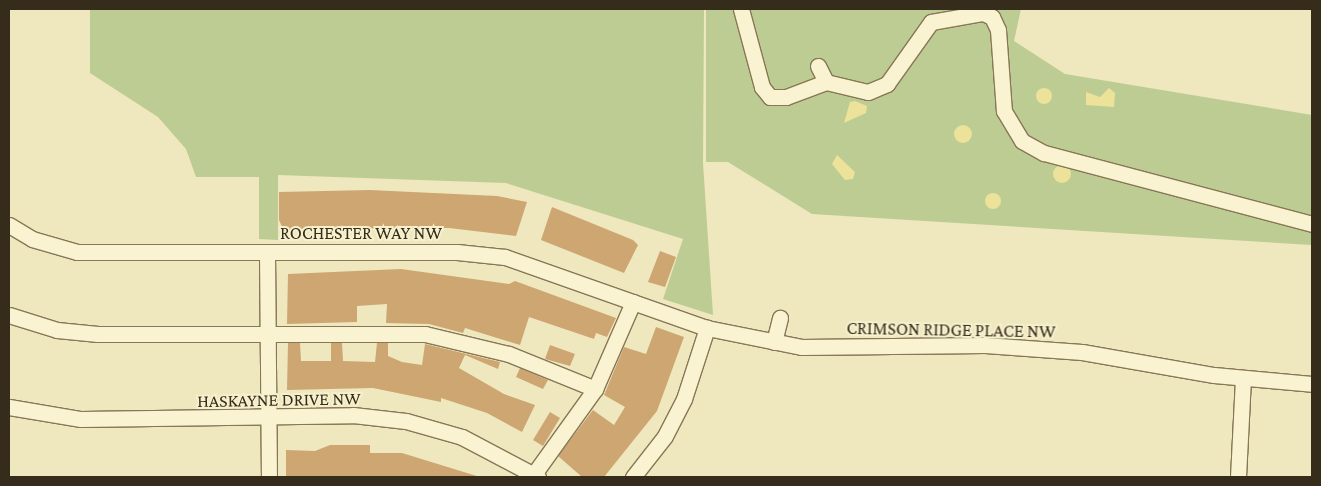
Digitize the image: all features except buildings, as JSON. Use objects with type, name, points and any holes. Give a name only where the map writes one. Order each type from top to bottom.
[{"type":"street","points":[[742,9],[755,67],[770,97],[802,95],[826,82],[868,92],[886,84],[931,22],[984,11],[992,17],[998,30],[1004,111],[1022,141],[1044,153],[1312,224]]},
{"type":"street","points":[[818,66],[826,82]]},
{"type":"street","name":"ROCHESTER WAY NW","points":[[9,225],[32,239],[77,252],[457,252],[505,257],[708,328]]},
{"type":"street","points":[[267,252],[268,477]]},
{"type":"street","points":[[536,476],[595,389],[633,302]]},
{"type":"street","points":[[9,316],[57,330],[98,334],[425,334],[509,354],[595,389]]},
{"type":"street","points":[[774,342],[780,318]]},
{"type":"street","points":[[632,477],[665,436],[684,399],[708,328]]},
{"type":"street","name":"CRIMSON RIDGE PLACE NW","points":[[708,328],[801,347],[986,346],[1082,352],[1243,379],[1312,384]]},
{"type":"street","points":[[1238,477],[1243,379]]},
{"type":"street","name":"HASKAYNE DRIVE NW","points":[[9,407],[81,419],[269,418],[354,415],[406,421],[462,437],[536,476]]},
{"type":"green space","points":[[90,9],[704,9],[703,163],[713,315],[663,299],[683,239],[506,183],[278,175],[278,240],[259,239],[259,177],[196,177],[186,149],[158,117],[90,73]]},
{"type":"green space","points":[[706,9],[1021,9],[1014,41],[1065,74],[1312,115],[1312,245],[812,214],[728,162],[706,162]]},
{"type":"sand","points":[[1044,88],[1050,90],[1052,96],[1050,102],[1044,104],[1038,102],[1036,96],[1038,90]]},
{"type":"sand","points":[[1109,88],[1115,93],[1114,107],[1086,105],[1086,92],[1100,97]]},
{"type":"sand","points":[[855,101],[867,106],[866,113],[844,123],[850,102]]},
{"type":"sand","points":[[963,125],[969,128],[972,134],[969,140],[963,143],[957,140],[954,134],[957,128]]},
{"type":"sand","points":[[837,155],[855,172],[853,179],[845,180],[832,164]]},
{"type":"sand","points":[[1062,165],[1068,168],[1071,174],[1068,180],[1062,183],[1056,180],[1053,174],[1056,168]]},
{"type":"sand","points":[[993,193],[999,195],[1001,201],[999,207],[993,209],[987,207],[985,201],[987,195]]}]
